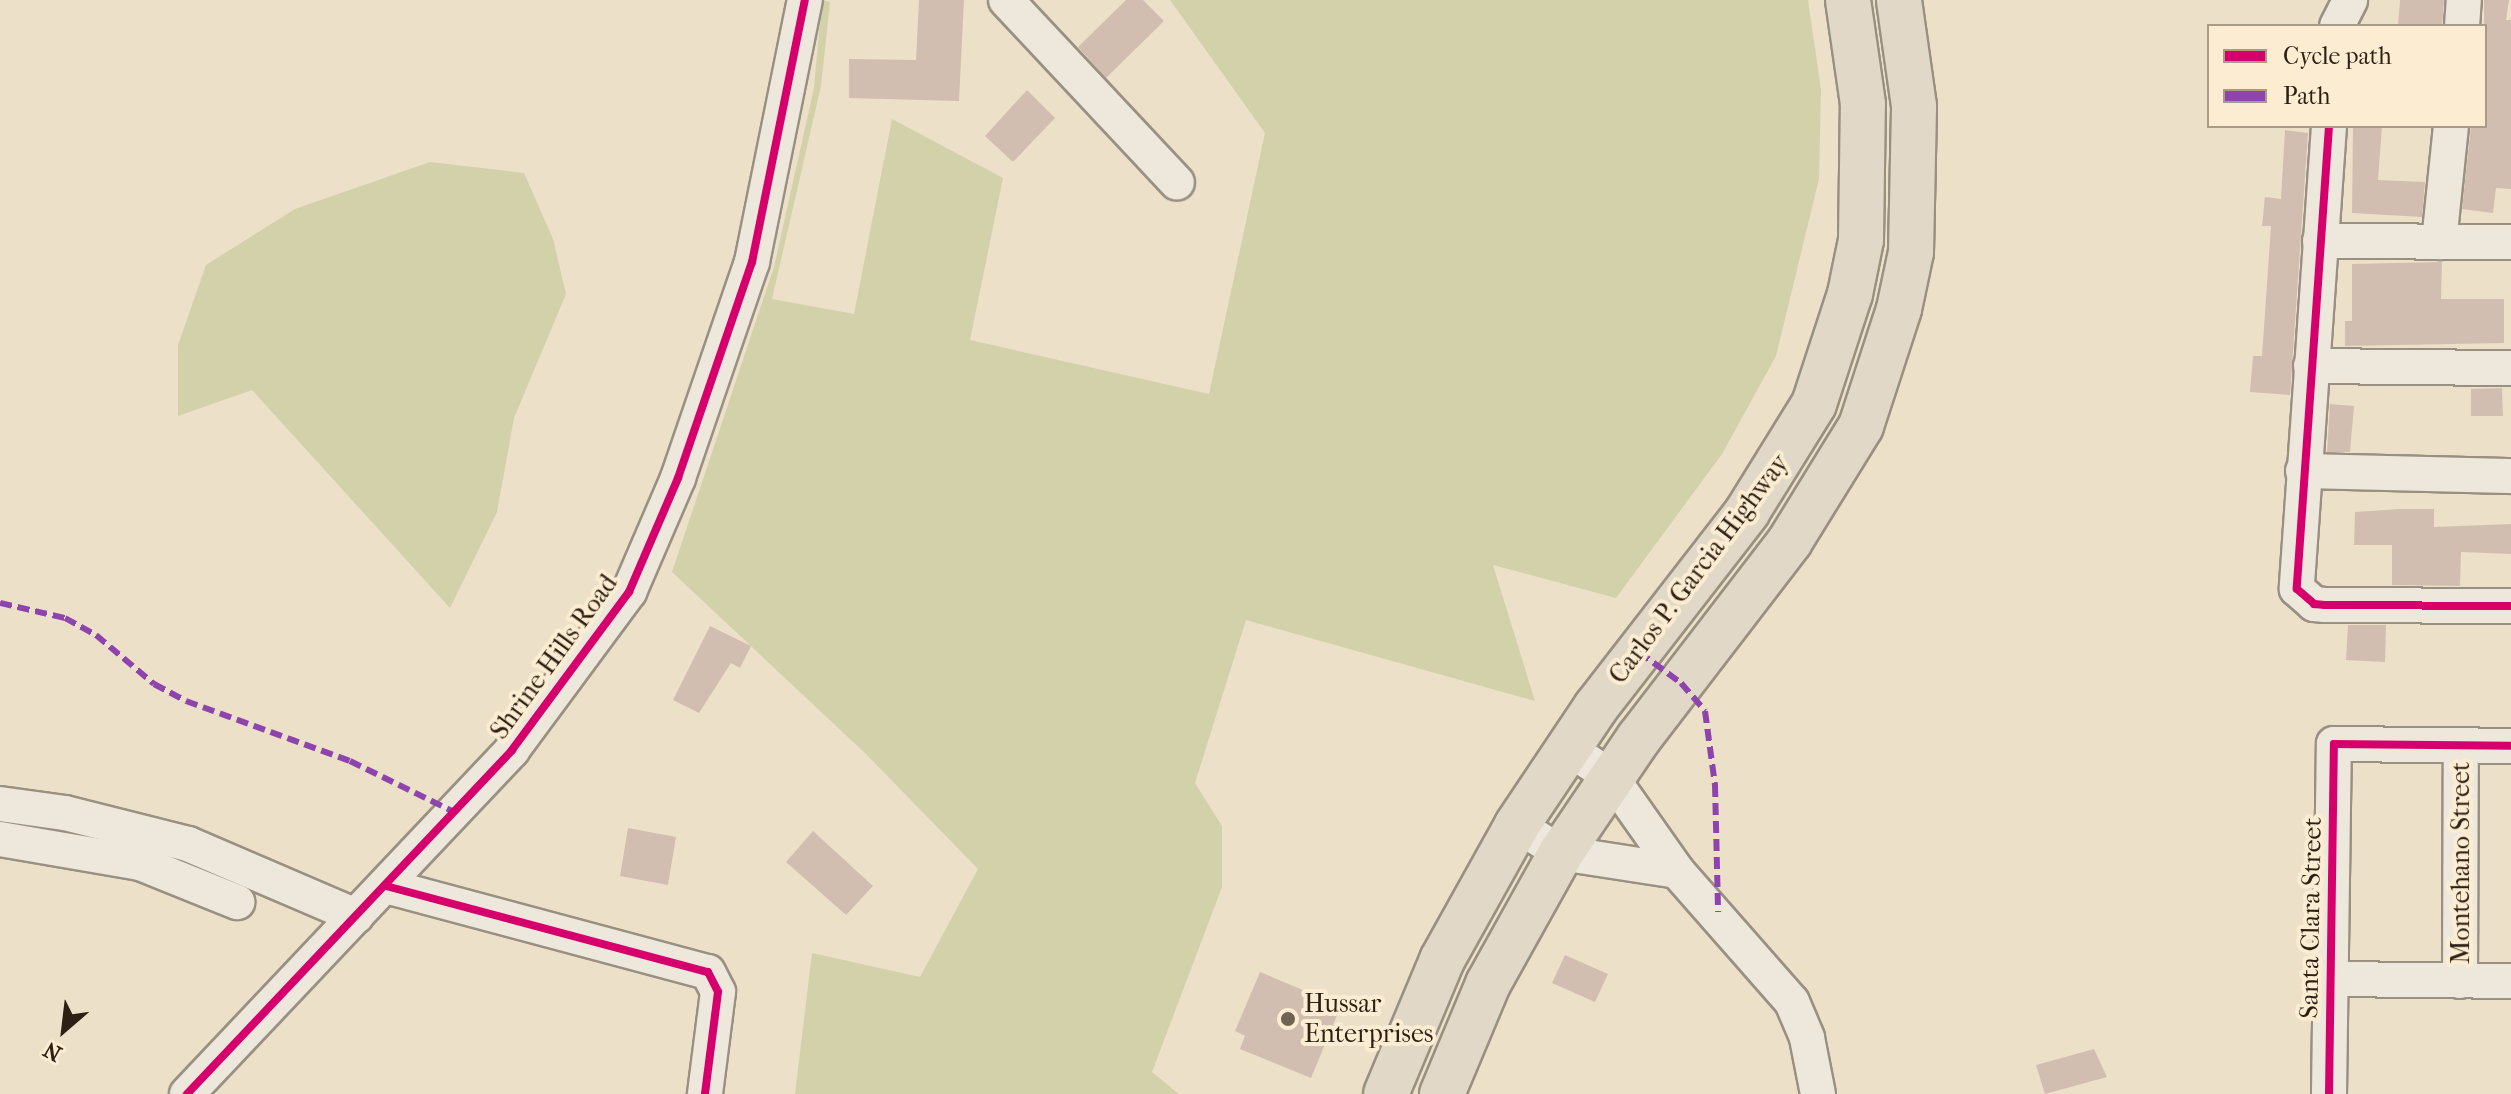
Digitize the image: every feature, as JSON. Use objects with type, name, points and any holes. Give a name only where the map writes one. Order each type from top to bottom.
[{"type":"highway","name":"Carlos P. Garcia Highway","points":[[1386,1094],[1442,960],[1517,825],[1568,748],[1747,512],[1814,404],[1850,294],[1861,240],[1863,104],[1848,0]]},
{"type":"highway","name":"Carlos P. Garcia Highway","points":[[1442,1094],[1488,984],[1561,853],[1611,777],[1790,541],[1861,426],[1895,323],[1911,252],[1914,106],[1899,0]]},
{"type":"street","name":"Shrine Hills Road","points":[[187,1094],[386,886],[558,694],[640,569],[678,478],[752,262],[769,198],[805,0]]},
{"type":"street","points":[[1006,0],[1177,183]]},
{"type":"street","points":[[2338,24],[2350,0]]},
{"type":"street","points":[[2462,24],[2464,0]]},
{"type":"street","points":[[2329,128],[2295,577],[2304,598],[2325,605],[2511,606]]},
{"type":"street","points":[[2439,242],[2451,128]]},
{"type":"street","points":[[2320,241],[2511,242]]},
{"type":"street","points":[[2311,366],[2511,368]]},
{"type":"street","points":[[2303,471],[2511,476]]},
{"type":"street","name":"Santa Clara Street","points":[[2329,1094],[2334,744],[2461,745]]},
{"type":"street","points":[[2461,745],[2511,746]]},
{"type":"street","name":"Montehano Street","points":[[2460,981],[2461,745]]},
{"type":"street","points":[[1568,748],[1611,777],[1677,871],[1792,1002],[1807,1038],[1818,1094]]},
{"type":"street","points":[[0,804],[65,813],[188,844],[356,916]]},
{"type":"street","points":[[1517,825],[1561,853],[1677,871]]},
{"type":"street","points":[[0,839],[140,863],[237,902]]},
{"type":"street","points":[[386,886],[708,972],[718,992],[705,1094]]},
{"type":"street","points":[[2329,979],[2511,981]]},
{"type":"green space","points":[[822,0],[830,2],[821,86],[772,299],[854,314],[892,119],[1003,178],[970,340],[1209,394],[1265,133],[1170,0],[1808,0],[1821,90],[1819,179],[1776,356],[1722,454],[1616,598],[1493,565],[1535,701],[1246,620],[1195,783],[1222,826],[1222,887],[1152,1072],[1179,1094],[795,1094],[812,953],[920,977],[978,869],[866,754],[672,572],[774,267],[814,88]]},
{"type":"green space","points":[[430,162],[524,173],[553,239],[566,294],[514,418],[497,512],[450,608],[252,390],[178,416],[178,345],[206,265],[295,209]]},
{"type":"building","points":[[919,0],[964,0],[959,101],[849,98],[849,59],[916,60]]},
{"type":"building","points":[[1126,0],[1143,0],[1164,21],[1106,78],[1078,47]]},
{"type":"building","points":[[2400,0],[2444,0],[2442,24],[2398,24]]},
{"type":"building","points":[[2484,0],[2509,0],[2506,20],[2511,20],[2511,189],[2496,188],[2493,213],[2462,209],[2471,128],[2487,128],[2487,24],[2484,24]]},
{"type":"building","points":[[1027,90],[1055,118],[1013,162],[985,136]]},
{"type":"building","points":[[2353,128],[2382,128],[2378,180],[2425,182],[2422,217],[2352,213]]},
{"type":"building","points":[[2285,130],[2308,133],[2290,395],[2250,392],[2253,356],[2262,356],[2271,226],[2262,226],[2265,197],[2281,199]]},
{"type":"building","points":[[2442,262],[2441,299],[2504,299],[2504,343],[2345,346],[2345,321],[2352,321],[2352,264]]},
{"type":"building","points":[[2502,388],[2503,416],[2471,416],[2471,389]]},
{"type":"building","points":[[2330,404],[2354,406],[2350,452],[2327,452]]},
{"type":"building","points":[[2434,509],[2434,527],[2511,524],[2511,554],[2461,552],[2460,586],[2392,585],[2392,545],[2354,545],[2355,512]]},
{"type":"building","points":[[2348,625],[2386,625],[2385,662],[2346,660]]},
{"type":"building","points":[[710,626],[751,646],[740,668],[731,663],[699,713],[673,700]]},
{"type":"building","points":[[628,828],[676,837],[668,885],[620,876]]},
{"type":"building","points":[[813,831],[873,886],[846,915],[786,862]]},
{"type":"building","points":[[1565,955],[1608,974],[1595,1002],[1552,983]]},
{"type":"building","name":"Hussar Enterprises","points":[[1260,972],[1341,1006],[1311,1078],[1240,1049],[1245,1036],[1235,1031]]},
{"type":"building","points":[[2094,1049],[2107,1077],[2045,1094],[2036,1065]]},
{"type":"marked path","points":[[0,603],[65,618],[96,635],[154,684],[186,701],[350,761],[456,813]]},
{"type":"marked path","points":[[1639,652],[1681,683],[1705,711],[1715,785],[1718,912]]},
{"type":"cycle path","points":[[187,1094],[512,750],[629,592],[678,478],[752,262],[805,0]]},
{"type":"cycle path","points":[[2329,128],[2297,589],[2314,604],[2325,605],[2511,606]]},
{"type":"cycle path","points":[[2329,1094],[2334,744],[2511,746]]},
{"type":"cycle path","points":[[386,886],[708,972],[718,992],[705,1094]]},
{"type":"place","name":"Hussar Enterprises","points":[[1288,1019]]}]
